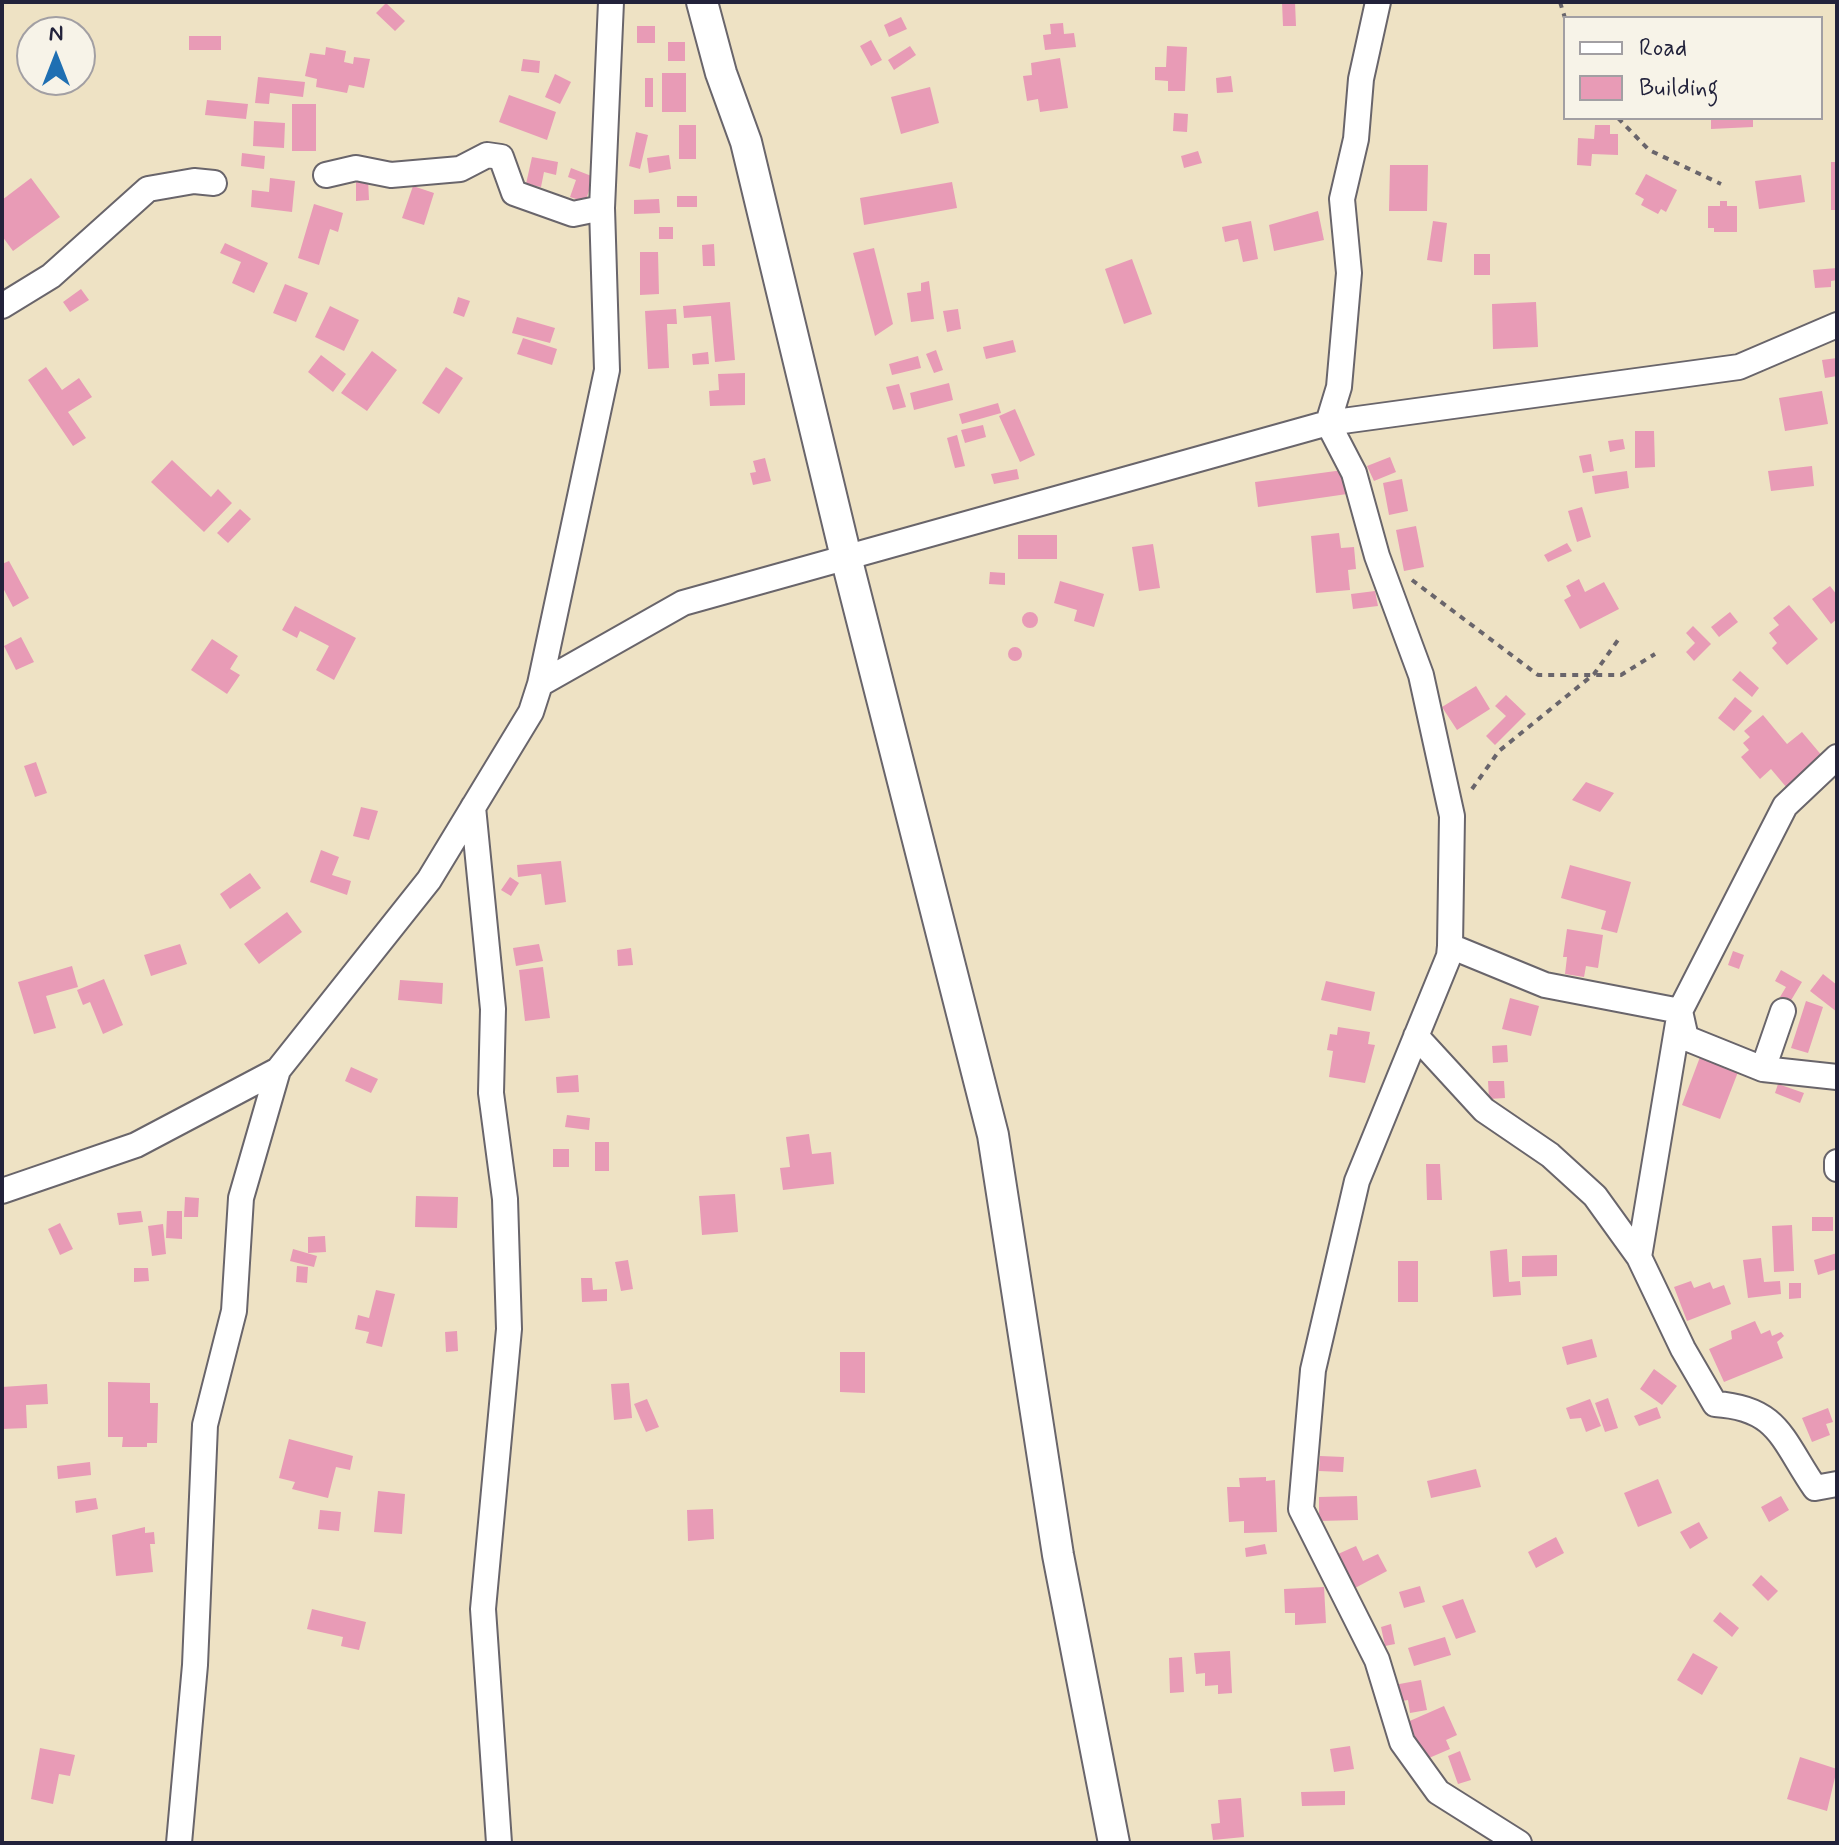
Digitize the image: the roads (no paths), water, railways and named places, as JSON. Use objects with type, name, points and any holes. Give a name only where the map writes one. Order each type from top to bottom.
[{"type":"street","points":[[179,1843],[195,1665],[205,1425],[234,1311],[241,1198],[278,1070],[429,880],[531,712],[540,684],[607,370],[602,208],[611,2]]},
{"type":"street","points":[[702,2],[721,73],[746,142],[846,557],[993,1135],[1058,1555],[1114,1843]]},
{"type":"street","points":[[1378,2],[1361,79],[1356,139],[1342,199],[1349,273],[1339,387],[1328,423],[1354,473],[1377,556],[1421,675],[1452,816],[1450,946],[1449,956],[1357,1181],[1313,1370],[1301,1509],[1377,1660],[1402,1742],[1438,1792],[1519,1843]]},
{"type":"street","points":[[326,175],[356,168],[391,175],[460,169],[487,155],[501,157],[514,193],[573,214],[602,208]]},
{"type":"street","points":[[2,306],[51,276],[148,189],[194,181],[214,183]]},
{"type":"street","points":[[540,684],[683,603],[1328,423],[1739,367],[1837,325]]},
{"type":"street","points":[[1639,1257],[1680,1011],[1785,806],[1837,757]]},
{"type":"street","points":[[473,807],[493,1009],[491,1093],[505,1199],[509,1329],[483,1609],[499,1843]]},
{"type":"street","points":[[1450,946],[1545,985],[1680,1011]]},
{"type":"street","points":[[1680,1011],[1686,1038],[1763,1069],[1837,1077]]},
{"type":"street","points":[[1763,1069],[1783,1011]]},
{"type":"street","points":[[1416,1036],[1484,1110],[1550,1155],[1595,1196],[1639,1257],[1683,1349],[1715,1404],[1743,1406],[1768,1417],[1815,1488],[1837,1484]]},
{"type":"street","points":[[2,1191],[136,1145],[278,1070]]},
{"type":"street","points":[[1837,1162],[1837,1169]]}]
